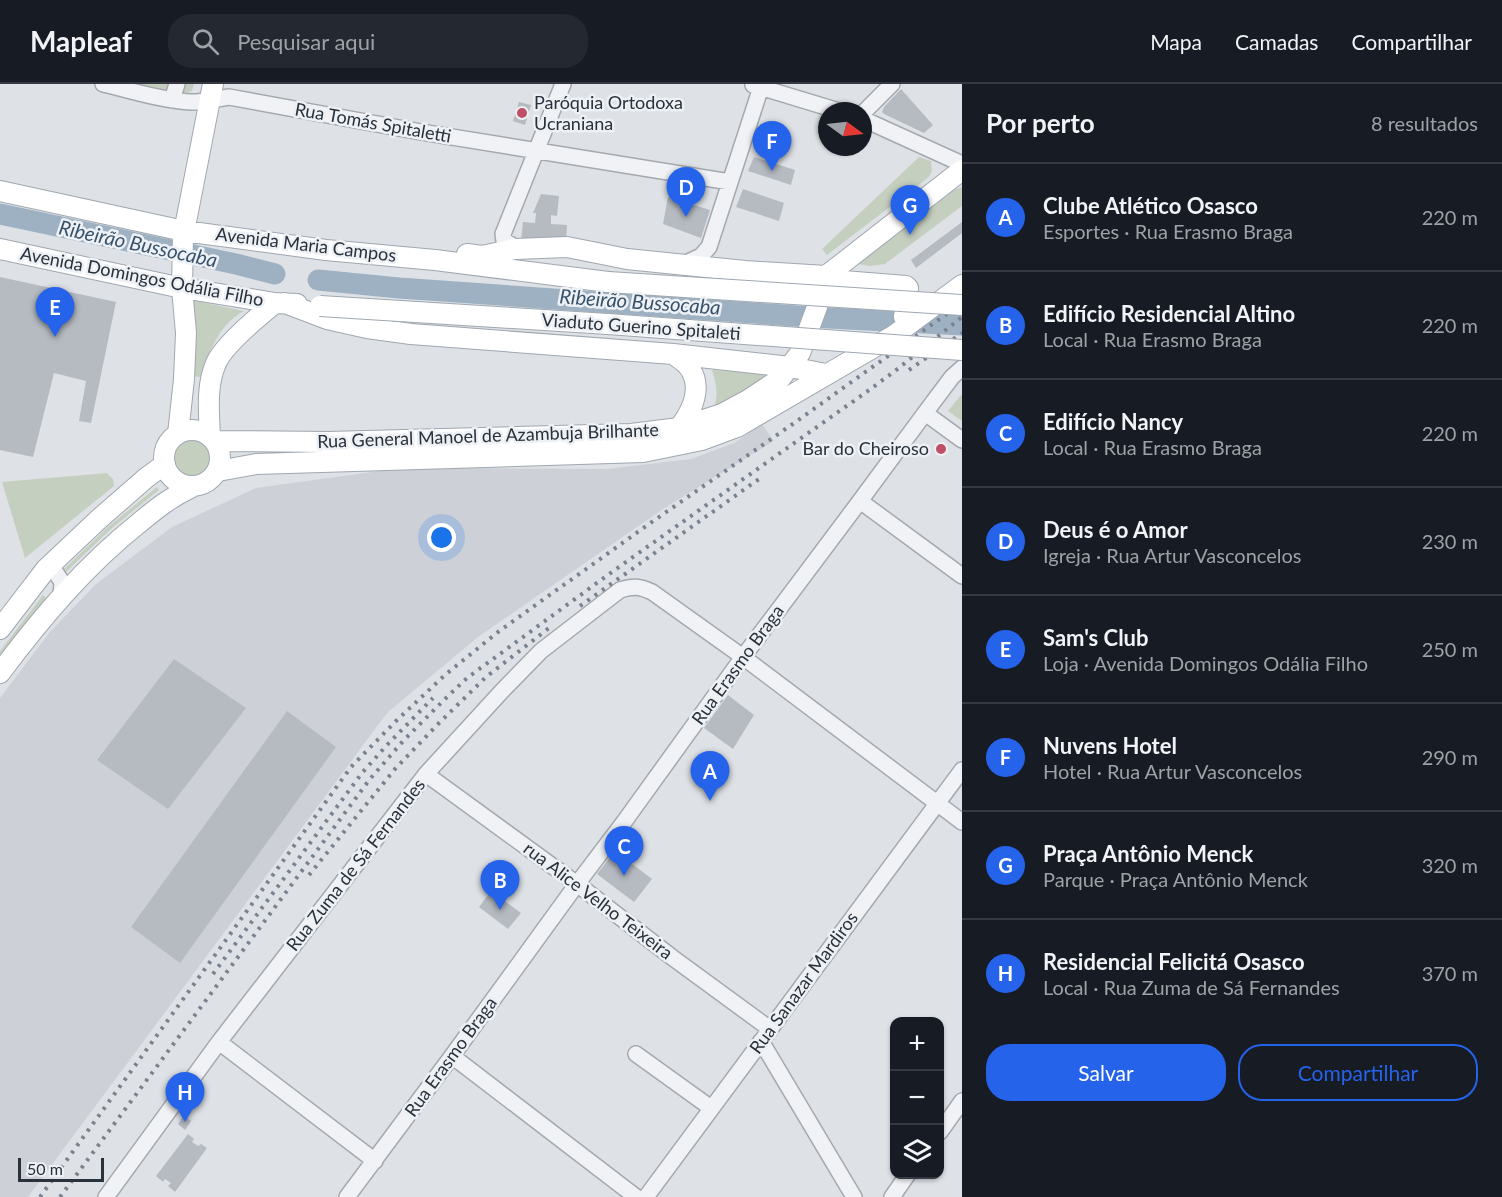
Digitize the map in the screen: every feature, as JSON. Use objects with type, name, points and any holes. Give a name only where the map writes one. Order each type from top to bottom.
[{"type":"main road","points":[[178,434],[186,333],[182,284],[183,234],[211,92]]},
{"type":"main road","points":[[826,276],[962,170]]},
{"type":"main road","name":"Avenida Maria Campos","points":[[0,191],[183,234],[435,260],[603,281],[962,305]]},
{"type":"main road","points":[[544,247],[603,281]]},
{"type":"main road","name":"Avenida Maria Campos","points":[[435,260],[455,253],[482,256],[515,249],[567,247],[627,259],[826,276],[843,281],[906,286],[908,288],[906,324]]},
{"type":"main road","name":"Avenida Domingos Odália Filho","points":[[0,249],[280,303],[320,306]]},
{"type":"main road","name":"Rua General Manoel de Azambuja Brilhante","points":[[212,439],[328,442],[631,434],[680,429],[722,414],[748,400],[780,378],[800,353],[826,276]]},
{"type":"main road","name":"Rua General Manoel de Azambuja Brilhante","points":[[218,471],[256,464],[643,452],[702,440],[737,428],[906,324],[962,285]]},
{"type":"main road","points":[[0,672],[61,596],[119,538],[167,500],[214,478],[218,471],[220,455],[212,439],[208,397],[216,363],[221,354],[252,322],[280,303],[327,319],[367,328],[411,334],[673,354],[790,367],[827,374]]},
{"type":"main road","name":"Viaduto Guerino Spitaleti","points":[[320,306],[962,350]]},
{"type":"main road","points":[[812,320],[815,356],[827,374]]},
{"type":"main road","points":[[673,354],[687,364],[693,374],[696,387],[693,406],[680,429]]},
{"type":"main road","points":[[192,487],[178,482],[167,471],[165,452],[167,446],[184,431],[198,431],[212,439]]},
{"type":"main road","points":[[0,629],[46,569],[99,519],[165,464]]},
{"type":"street","name":"Rua Tomás Spitaletti","points":[[103,84],[190,102],[211,92],[421,132],[730,182]]},
{"type":"street","points":[[172,99],[177,84]]},
{"type":"street","points":[[515,249],[504,241],[503,234],[562,84]]},
{"type":"street","points":[[872,104],[892,84]]},
{"type":"street","points":[[682,265],[701,256],[709,248],[758,85],[818,104]]},
{"type":"street","points":[[872,123],[962,164]]},
{"type":"street","points":[[709,248],[713,257],[727,269]]},
{"type":"street","name":"Rua Erasmo Braga","points":[[347,1197],[743,657],[925,413],[959,374]]},
{"type":"street","points":[[925,413],[962,440]]},
{"type":"street","points":[[861,501],[962,576]]},
{"type":"street","points":[[46,569],[56,573],[62,582],[61,596]]},
{"type":"street","name":"Rua Zuma de Sá Fernandes","points":[[106,1197],[219,1042],[426,774],[502,690],[541,651],[620,590],[639,587],[652,592],[743,657]]},
{"type":"street","points":[[743,657],[962,822]]},
{"type":"street","name":"Rua Sanazar Mardiros","points":[[646,1197],[962,770]]},
{"type":"street","name":"rua Alice Velho Teixeira","points":[[426,774],[577,884],[673,958],[765,1035]]},
{"type":"street","points":[[765,1035],[854,1197]]},
{"type":"street","points":[[219,1042],[375,1161]]},
{"type":"street","points":[[636,1054],[711,1108]]},
{"type":"street","points":[[452,1056],[636,1197]]},
{"type":"street","points":[[944,1125],[962,1101]]},
{"type":"street","points":[[892,1197],[905,1179]]},
{"type":"shaded area","points":[[762,424],[774,441],[666,507],[478,637],[387,713],[28,1197],[0,1197],[0,698],[49,633],[96,584],[172,527],[256,488],[401,468],[607,469],[691,459],[734,443]]},
{"type":"green space","points":[[126,84],[194,84],[192,91],[177,94]]},
{"type":"green space","points":[[919,157],[931,161],[932,171],[929,177],[827,255],[822,249]]},
{"type":"green space","points":[[962,187],[962,206],[885,264],[870,266],[858,264],[954,190]]},
{"type":"green space","points":[[191,300],[244,311],[228,323],[216,339],[200,377],[192,376]]},
{"type":"green space","points":[[712,370],[774,374],[714,410],[716,390]]},
{"type":"green space","points":[[962,395],[962,421],[948,411]]},
{"type":"green space","points":[[193,439],[201,440],[208,445],[213,452],[213,468],[208,475],[201,480],[193,481],[185,480],[178,475],[173,468],[172,460],[173,452],[178,445],[185,440]]},
{"type":"green space","points":[[107,473],[113,479],[114,486],[25,558],[2,482]]},
{"type":"green space","points":[[157,487],[159,490],[111,529],[66,572],[63,570],[109,526]]},
{"type":"green space","points":[[43,595],[46,598],[0,658],[0,651]]},
{"type":"building","points":[[901,89],[933,125],[924,133],[882,112]]},
{"type":"building","name":"Paróquia Ortodoxa Ucraniana","points":[[519,102],[531,105],[525,125],[513,121]]},
{"type":"building","points":[[754,157],[795,170],[791,185],[748,171]]},
{"type":"building","points":[[743,189],[784,203],[779,221],[736,207]]},
{"type":"building","points":[[541,194],[559,196],[557,216],[551,215],[551,224],[567,225],[566,244],[521,241],[523,222],[535,223],[536,213],[533,213]]},
{"type":"building","points":[[668,197],[710,210],[701,238],[663,224]]},
{"type":"building","points":[[962,222],[962,233],[916,268],[911,260]]},
{"type":"building","points":[[0,277],[116,302],[91,423],[79,421],[86,381],[54,373],[33,457],[0,450]]},
{"type":"building","points":[[174,659],[246,708],[168,809],[97,760]]},
{"type":"building","points":[[728,695],[754,715],[733,749],[704,728]]},
{"type":"building","points":[[287,711],[336,747],[180,963],[131,927]]},
{"type":"building","points":[[615,851],[652,879],[634,902],[597,874]]},
{"type":"building","points":[[491,891],[521,913],[508,929],[479,907]]},
{"type":"building","points":[[184,1115],[191,1121],[185,1130],[178,1124]]},
{"type":"building","points":[[188,1134],[194,1139],[192,1142],[207,1148],[175,1192],[168,1186],[171,1183],[165,1179],[163,1182],[156,1176]]},
{"type":"waterway","name":"Ribeirão Bussocaba","points":[[0,214],[275,274]]},
{"type":"waterway","name":"Ribeirão Bussocaba","points":[[318,280],[399,288],[810,317],[962,325]]},
{"type":"railway","points":[[40,1197],[351,767],[396,721],[445,675],[498,632],[962,303]]},
{"type":"railway","points":[[60,1197],[370,779],[404,740],[444,700],[467,678],[616,569],[865,393],[962,317]]},
{"type":"railway","points":[[909,370],[962,333]]},
{"type":"railway","points":[[580,606],[759,479]]},
{"type":"railway","points":[[309,875],[395,769],[439,723],[486,677],[549,628]]},
{"type":"railway","points":[[213,974],[362,773],[433,698]]},
{"type":"place","name":"Paróquia Ortodoxa Ucraniana","points":[[522,113]]},
{"type":"place","name":"Nuvens Hotel","points":[[772,171]]},
{"type":"place","name":"Deus é o Amor","points":[[686,217]]},
{"type":"place","name":"Praça Antônio Menck","points":[[910,235]]},
{"type":"place","name":"Sam's Club","points":[[55,337]]},
{"type":"place","name":"Bar do Cheiroso","points":[[941,449]]},
{"type":"place","name":"Clube Atlético Osasco","points":[[710,801]]},
{"type":"place","name":"Edifício Nancy","points":[[624,876]]},
{"type":"place","name":"Edifício Residencial Altino","points":[[500,910]]},
{"type":"place","name":"Residencial Felicitá Osasco","points":[[185,1122]]}]
